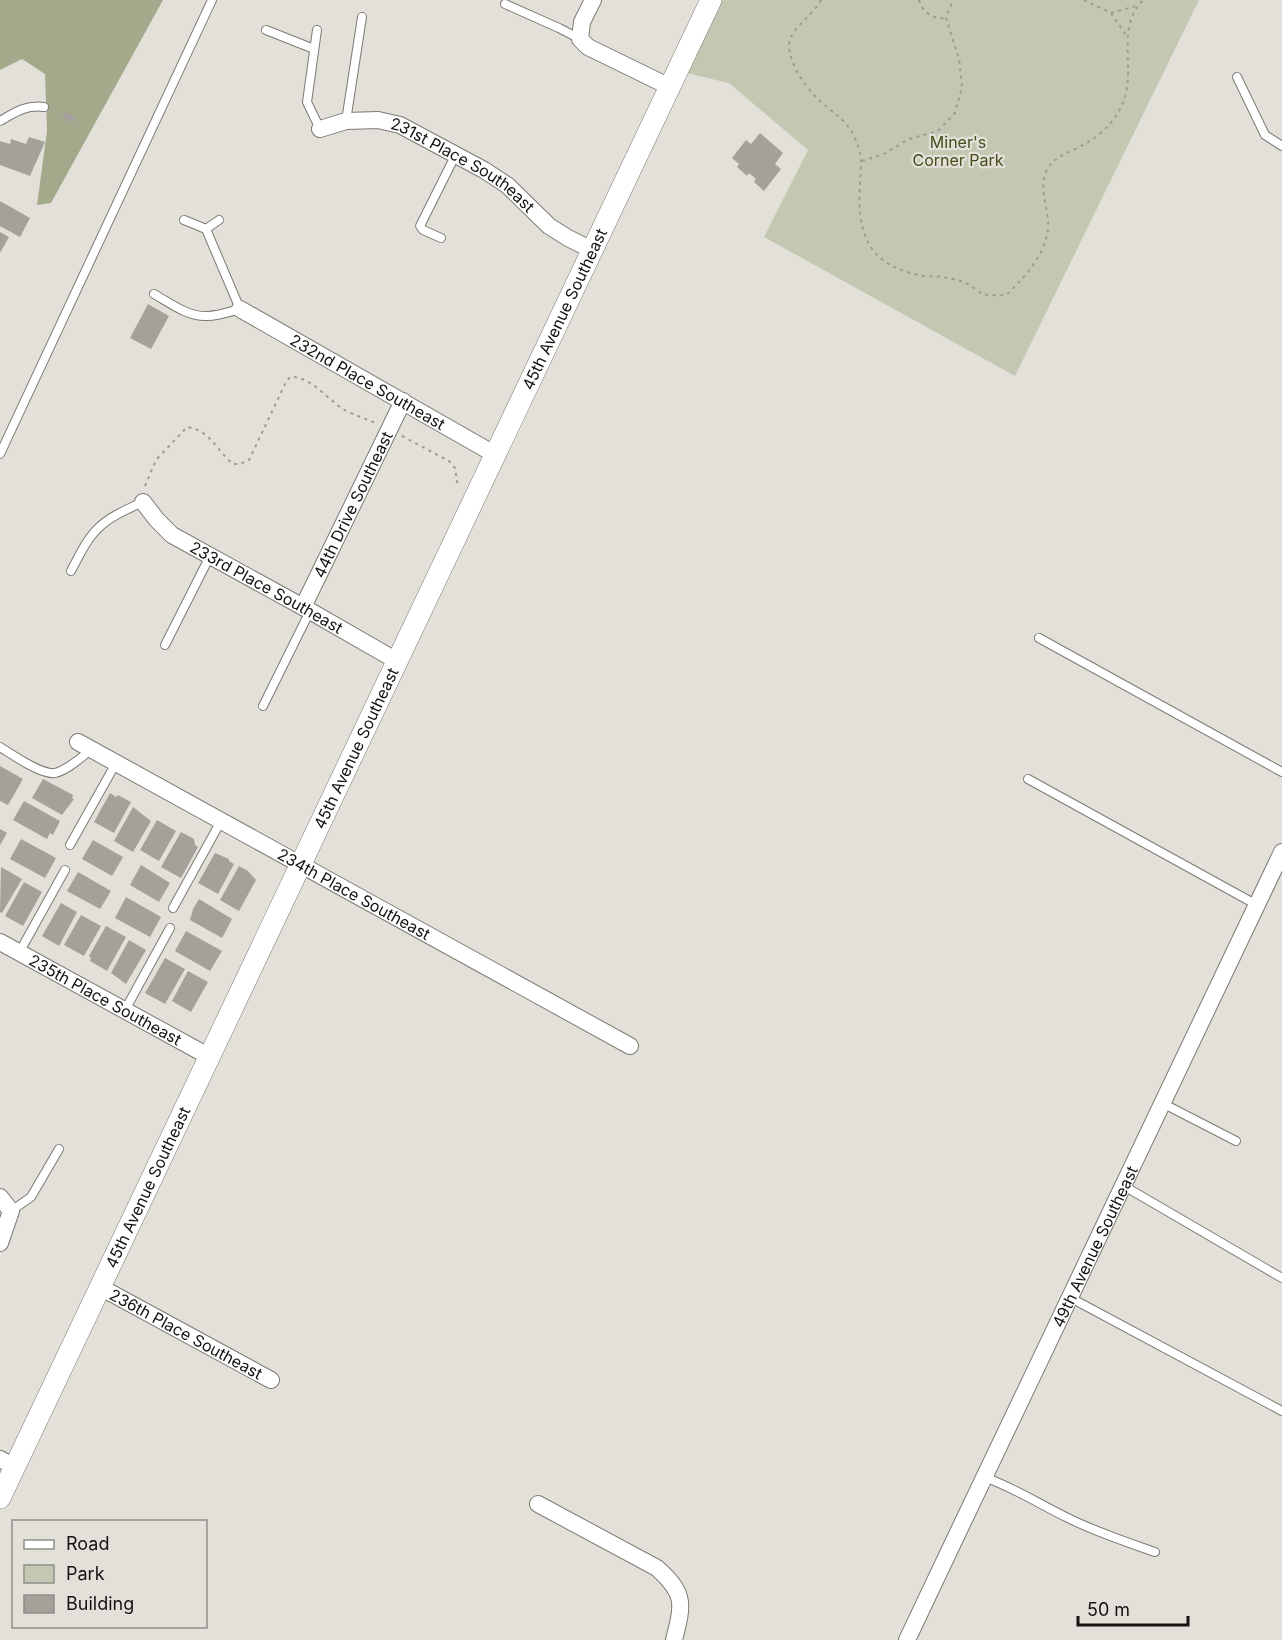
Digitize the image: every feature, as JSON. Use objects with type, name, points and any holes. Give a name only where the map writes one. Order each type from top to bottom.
[{"type":"street","points":[[593,0],[582,22],[580,39],[588,47],[670,87]]},
{"type":"street","name":"45th Avenue Southeast","points":[[0,1498],[7,1463],[100,1287],[711,0]]},
{"type":"street","name":"231st Place Southeast","points":[[320,129],[346,121],[378,120],[400,125],[456,154],[507,185],[549,226],[592,250]]},
{"type":"street","name":"232nd Place Southeast","points":[[240,309],[496,455]]},
{"type":"street","name":"44th Drive Southeast","points":[[307,609],[403,401]]},
{"type":"street","name":"233rd Place Southeast","points":[[143,502],[172,536],[397,661]]},
{"type":"street","name":"234th Place Southeast","points":[[84,746],[630,1046]]},
{"type":"street","name":"49th Avenue Southeast","points":[[907,1640],[1282,852]]},
{"type":"street","name":"235th Place Southeast","points":[[0,942],[210,1057]]},
{"type":"street","points":[[0,1197],[11,1211],[0,1243]]},
{"type":"street","name":"236th Place Southeast","points":[[100,1287],[271,1380]]},
{"type":"street","points":[[538,1504],[657,1568],[672,1581],[679,1594],[681,1611],[674,1640]]},
{"type":"lane","points":[[0,454],[212,0]]},
{"type":"lane","points":[[505,4],[580,39]]},
{"type":"lane","points":[[346,121],[362,17]]},
{"type":"lane","points":[[266,30],[314,49]]},
{"type":"lane","points":[[317,30],[307,102],[320,129]]},
{"type":"lane","points":[[1237,77],[1265,135],[1282,146]]},
{"type":"lane","points":[[0,121],[23,109],[34,106],[44,107]]},
{"type":"lane","points":[[441,238],[423,230],[420,226],[456,154]]},
{"type":"lane","points":[[154,294],[190,314],[199,316],[240,309],[206,229],[184,220]]},
{"type":"lane","points":[[206,229],[219,220]]},
{"type":"lane","points":[[71,572],[89,537],[101,524],[113,515],[143,502]]},
{"type":"lane","points":[[165,645],[210,556]]},
{"type":"lane","points":[[263,706],[307,609]]},
{"type":"lane","points":[[1039,638],[1282,772]]},
{"type":"lane","points":[[0,747],[41,771],[54,773],[84,746]]},
{"type":"lane","points":[[70,845],[116,763]]},
{"type":"lane","points":[[1028,779],[1257,905]]},
{"type":"lane","points":[[173,908],[221,821]]},
{"type":"lane","points":[[20,953],[65,870]]},
{"type":"lane","points":[[125,1011],[170,928]]},
{"type":"lane","points":[[1164,1104],[1236,1141]]},
{"type":"lane","points":[[11,1211],[31,1197],[59,1149]]},
{"type":"lane","points":[[1124,1186],[1282,1278]]},
{"type":"lane","points":[[1069,1297],[1282,1411]]},
{"type":"lane","points":[[984,1477],[1036,1500],[1067,1518],[1116,1539],[1155,1552]]},
{"type":"path","points":[[821,0],[792,36],[788,48],[796,69],[807,87],[846,123],[854,137],[862,161],[859,212],[868,246],[875,255],[903,270],[920,276],[941,277],[964,283],[985,294],[1006,295],[1019,284],[1040,253],[1048,235],[1048,220],[1043,195],[1046,172],[1053,160],[1097,138],[1107,128],[1122,105],[1129,82],[1126,36],[1138,5],[1143,0]]},
{"type":"path","points":[[920,0],[921,6],[929,14],[937,18],[946,18]]},
{"type":"path","points":[[862,161],[884,154],[909,139],[938,131],[955,113],[962,87],[959,59],[946,18],[953,0]]},
{"type":"path","points":[[1084,0],[1111,13],[1126,36]]},
{"type":"path","points":[[1111,13],[1138,5]]},
{"type":"path","points":[[143,502],[145,484],[156,460],[187,427],[210,438],[233,464],[249,460],[285,382],[290,377],[298,377],[315,387],[342,409],[449,461],[455,468],[457,482],[461,484]]},
{"type":"green space","points":[[0,0],[163,0],[51,203],[37,205],[47,131],[45,74],[22,59],[0,70]]},
{"type":"green space","name":"Miner's Corner Park","points":[[722,0],[1199,0],[1015,376],[764,237],[808,150],[729,83],[686,73]]},
{"type":"building","points":[[65,112],[76,117],[73,123],[62,118]]},
{"type":"building","points":[[760,133],[783,153],[775,164],[781,169],[764,191],[754,182],[756,179],[749,173],[747,176],[737,167],[739,164],[732,158],[746,140],[751,144]]},
{"type":"building","points":[[29,137],[45,142],[30,176],[0,165],[0,141],[10,144],[11,139],[26,144]]},
{"type":"building","points":[[0,201],[30,218],[20,237],[0,226]]},
{"type":"building","points":[[0,232],[9,237],[0,253]]},
{"type":"building","points":[[148,304],[169,316],[151,349],[130,338]]},
{"type":"building","points":[[0,766],[23,779],[8,805],[0,801]]},
{"type":"building","points":[[43,779],[73,795],[74,799],[62,815],[32,798]]},
{"type":"building","points":[[110,793],[131,802],[114,833],[94,822]]},
{"type":"building","points":[[24,801],[60,821],[53,835],[50,833],[47,839],[13,820]]},
{"type":"building","points":[[133,807],[151,821],[133,852],[114,841]]},
{"type":"building","points":[[157,820],[176,831],[159,861],[140,850]]},
{"type":"building","points":[[0,829],[7,833],[0,845]]},
{"type":"building","points":[[181,832],[194,839],[198,847],[181,878],[161,867]]},
{"type":"building","points":[[21,839],[56,858],[45,878],[10,859]]},
{"type":"building","points":[[93,840],[123,857],[112,876],[82,859]]},
{"type":"building","points":[[215,853],[229,859],[234,864],[218,894],[198,883]]},
{"type":"building","points":[[141,865],[170,883],[159,902],[130,885]]},
{"type":"building","points":[[239,866],[248,871],[256,880],[239,911],[220,900]]},
{"type":"building","points":[[1,867],[22,879],[2,913],[0,912]]},
{"type":"building","points":[[78,872],[111,891],[100,909],[67,891]]},
{"type":"building","points":[[24,882],[42,892],[23,926],[5,916]]},
{"type":"building","points":[[126,897],[161,917],[150,937],[115,918]]},
{"type":"building","points":[[199,899],[232,919],[222,938],[190,920]]},
{"type":"building","points":[[61,903],[77,912],[59,946],[42,936]]},
{"type":"building","points":[[81,915],[101,926],[84,956],[64,945]]},
{"type":"building","points":[[106,926],[126,937],[107,971],[90,961],[89,956]]},
{"type":"building","points":[[186,931],[222,951],[210,971],[175,951]]},
{"type":"building","points":[[129,940],[146,950],[126,984],[111,973]]},
{"type":"building","points":[[165,958],[185,969],[165,1004],[145,993]]},
{"type":"building","points":[[188,971],[208,982],[191,1012],[172,1001]]}]
